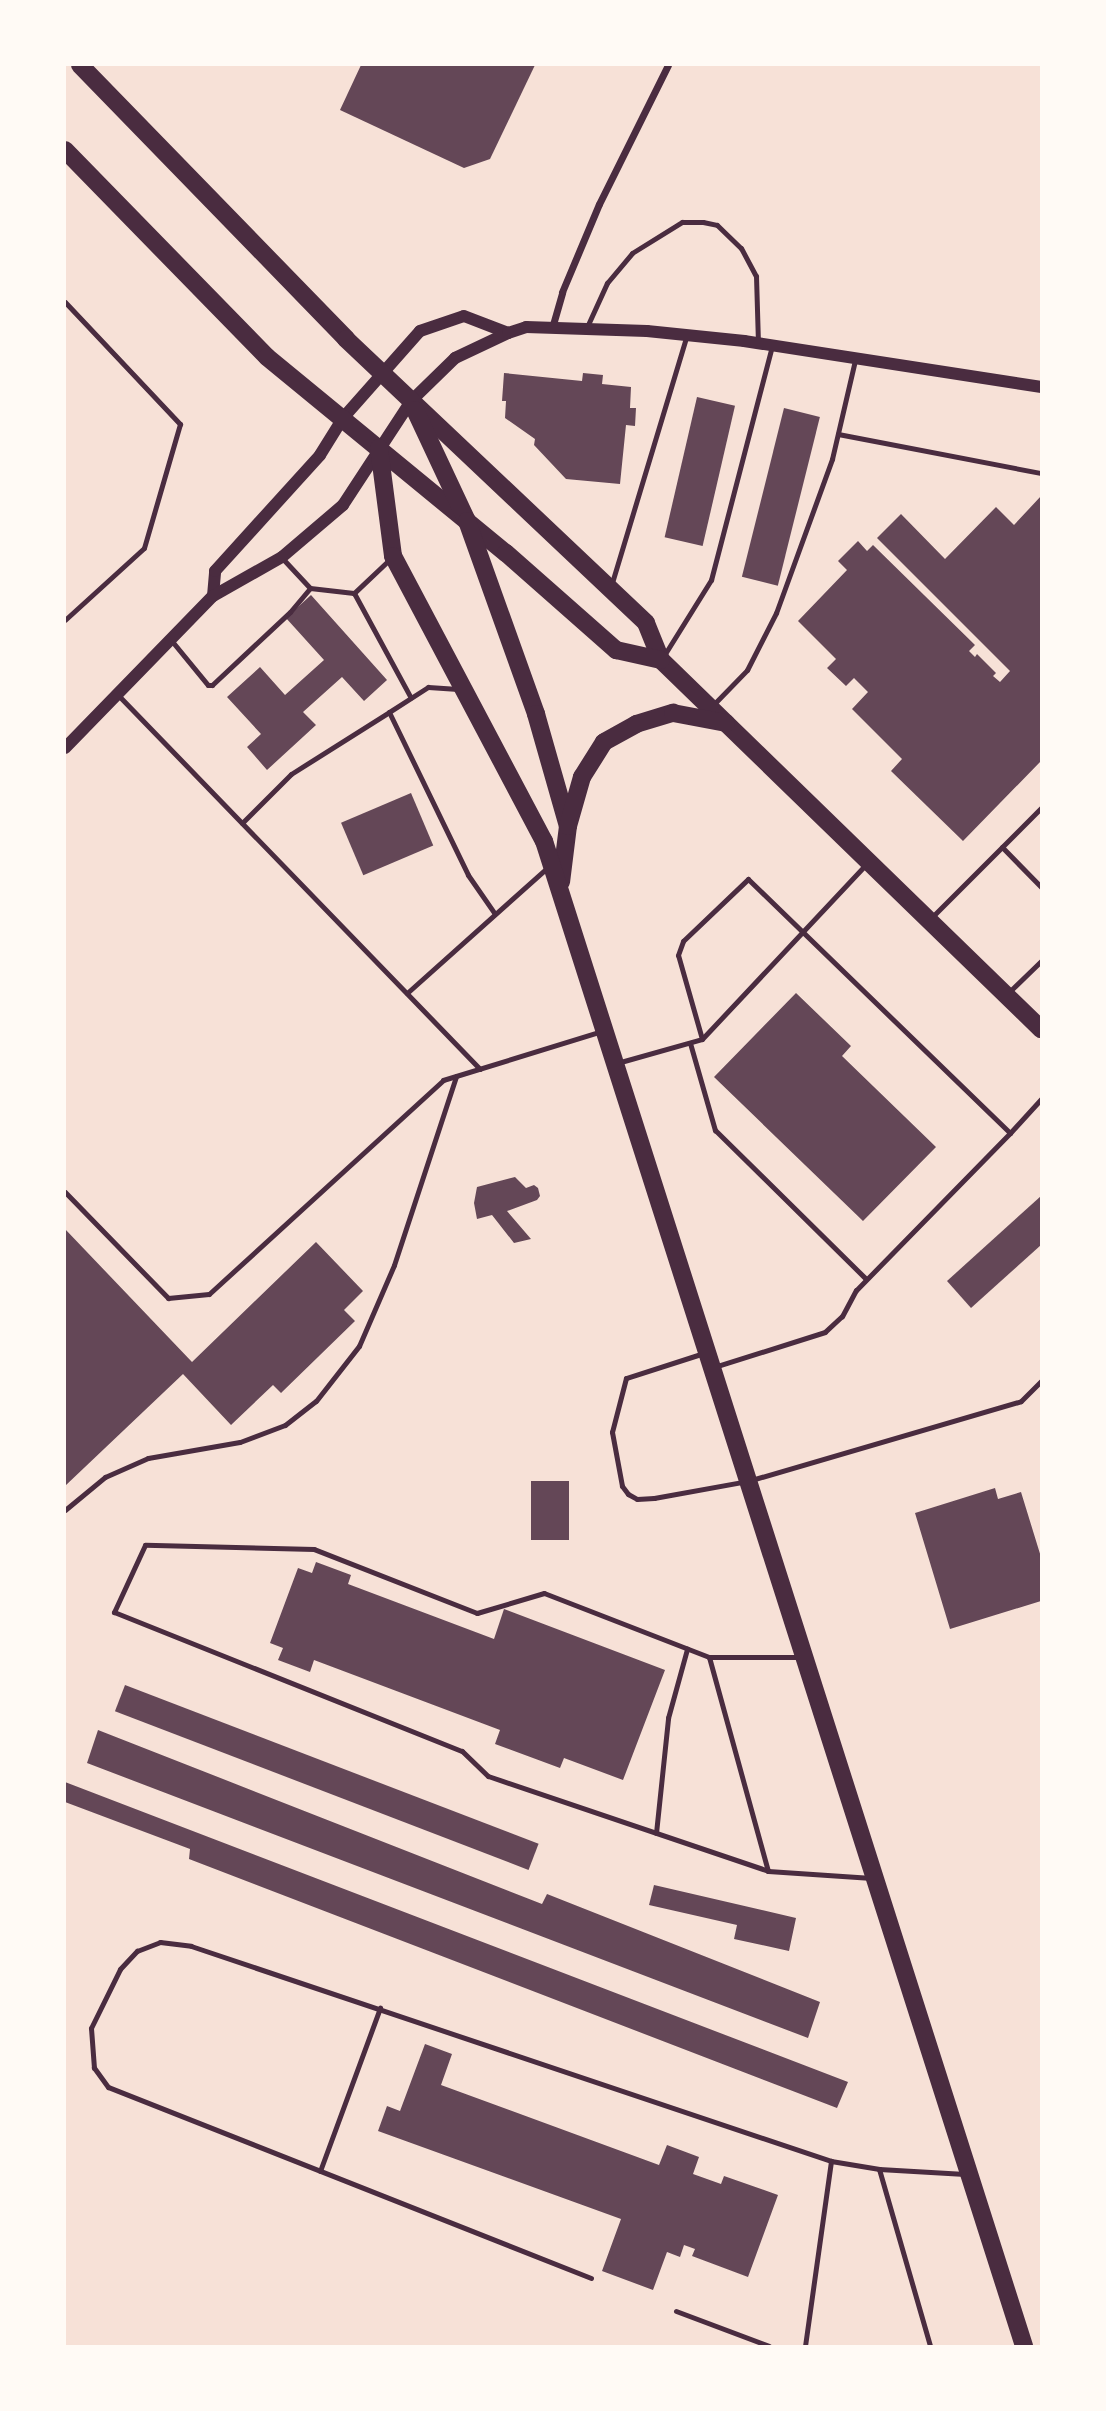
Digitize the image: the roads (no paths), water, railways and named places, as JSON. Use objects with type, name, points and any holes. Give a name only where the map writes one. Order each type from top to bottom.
[{"type":"main road","points":[[80,65],[382,374],[646,623],[661,660],[1041,1029]]},
{"type":"main road","points":[[66,152],[267,357],[467,521],[616,650],[661,660]]},
{"type":"main road","points":[[411,401],[467,521],[536,714],[568,826]]},
{"type":"main road","points":[[379,448],[393,556],[461,689],[544,841],[552,863],[1024,2346]]},
{"type":"main road","points":[[560,889],[568,826],[582,777],[604,742],[636,724],[673,713],[726,723]]},
{"type":"street","points":[[552,328],[562,292],[599,204],[668,65]]},
{"type":"street","points":[[213,596],[215,571],[320,455],[343,418],[420,331],[464,316],[508,333]]},
{"type":"street","points":[[65,748],[119,696],[213,596],[282,557],[343,505],[411,401],[455,358],[508,333],[526,327],[687,335],[772,345],[1041,387]]},
{"type":"lane","points":[[586,329],[607,283],[632,253],[682,222],[703,222],[717,225],[741,248],[756,276],[758,343]]},
{"type":"lane","points":[[65,302],[180,424],[144,548],[65,620]]},
{"type":"lane","points":[[610,590],[687,335]]},
{"type":"lane","points":[[661,660],[711,580],[772,345]]},
{"type":"lane","points":[[710,708],[747,670],[776,613],[828,470],[856,358]]},
{"type":"lane","points":[[838,435],[1041,473]]},
{"type":"lane","points":[[282,557],[310,588],[354,593],[393,556]]},
{"type":"lane","points":[[171,640],[208,685],[212,685],[290,612],[310,588]]},
{"type":"lane","points":[[354,593],[411,698]]},
{"type":"lane","points":[[242,823],[291,774],[428,687],[461,689]]},
{"type":"lane","points":[[119,696],[480,1069]]},
{"type":"lane","points":[[389,712],[468,875],[495,914]]},
{"type":"lane","points":[[929,920],[1041,808]]},
{"type":"lane","points":[[1002,847],[1041,887]]},
{"type":"lane","points":[[615,1064],[702,1039],[869,861]]},
{"type":"lane","points":[[407,993],[552,863]]},
{"type":"lane","points":[[702,1039],[678,956],[683,942],[748,878],[1010,1133]]},
{"type":"lane","points":[[1006,995],[1041,961]]},
{"type":"lane","points":[[65,1192],[168,1298],[209,1294],[443,1080],[605,1030]]},
{"type":"lane","points":[[690,1043],[715,1130],[866,1279]]},
{"type":"lane","points":[[65,1510],[105,1477],[148,1458],[240,1442],[285,1425],[316,1401],[359,1346],[394,1265],[456,1076]]},
{"type":"lane","points":[[1041,1099],[866,1279],[856,1290],[842,1316],[825,1332],[626,1378],[612,1432],[622,1486],[628,1494],[637,1499],[748,1481],[1021,1401],[1041,1381]]},
{"type":"lane","points":[[805,1657],[709,1657],[544,1593],[477,1614],[314,1549],[145,1545],[114,1612],[462,1751],[488,1776],[768,1871],[875,1878]]},
{"type":"lane","points":[[656,1833],[668,1718],[687,1649]]},
{"type":"lane","points":[[709,1657],[768,1871]]},
{"type":"lane","points":[[591,2278],[108,2087],[94,2068],[91,2028],[120,1969],[137,1951],[160,1942],[191,1946],[831,2161],[879,2169],[969,2174]]},
{"type":"lane","points":[[320,2171],[380,2008]]},
{"type":"lane","points":[[805,2346],[831,2161]]},
{"type":"lane","points":[[879,2169],[930,2346]]},
{"type":"lane","points":[[676,2311],[769,2346]]}]
